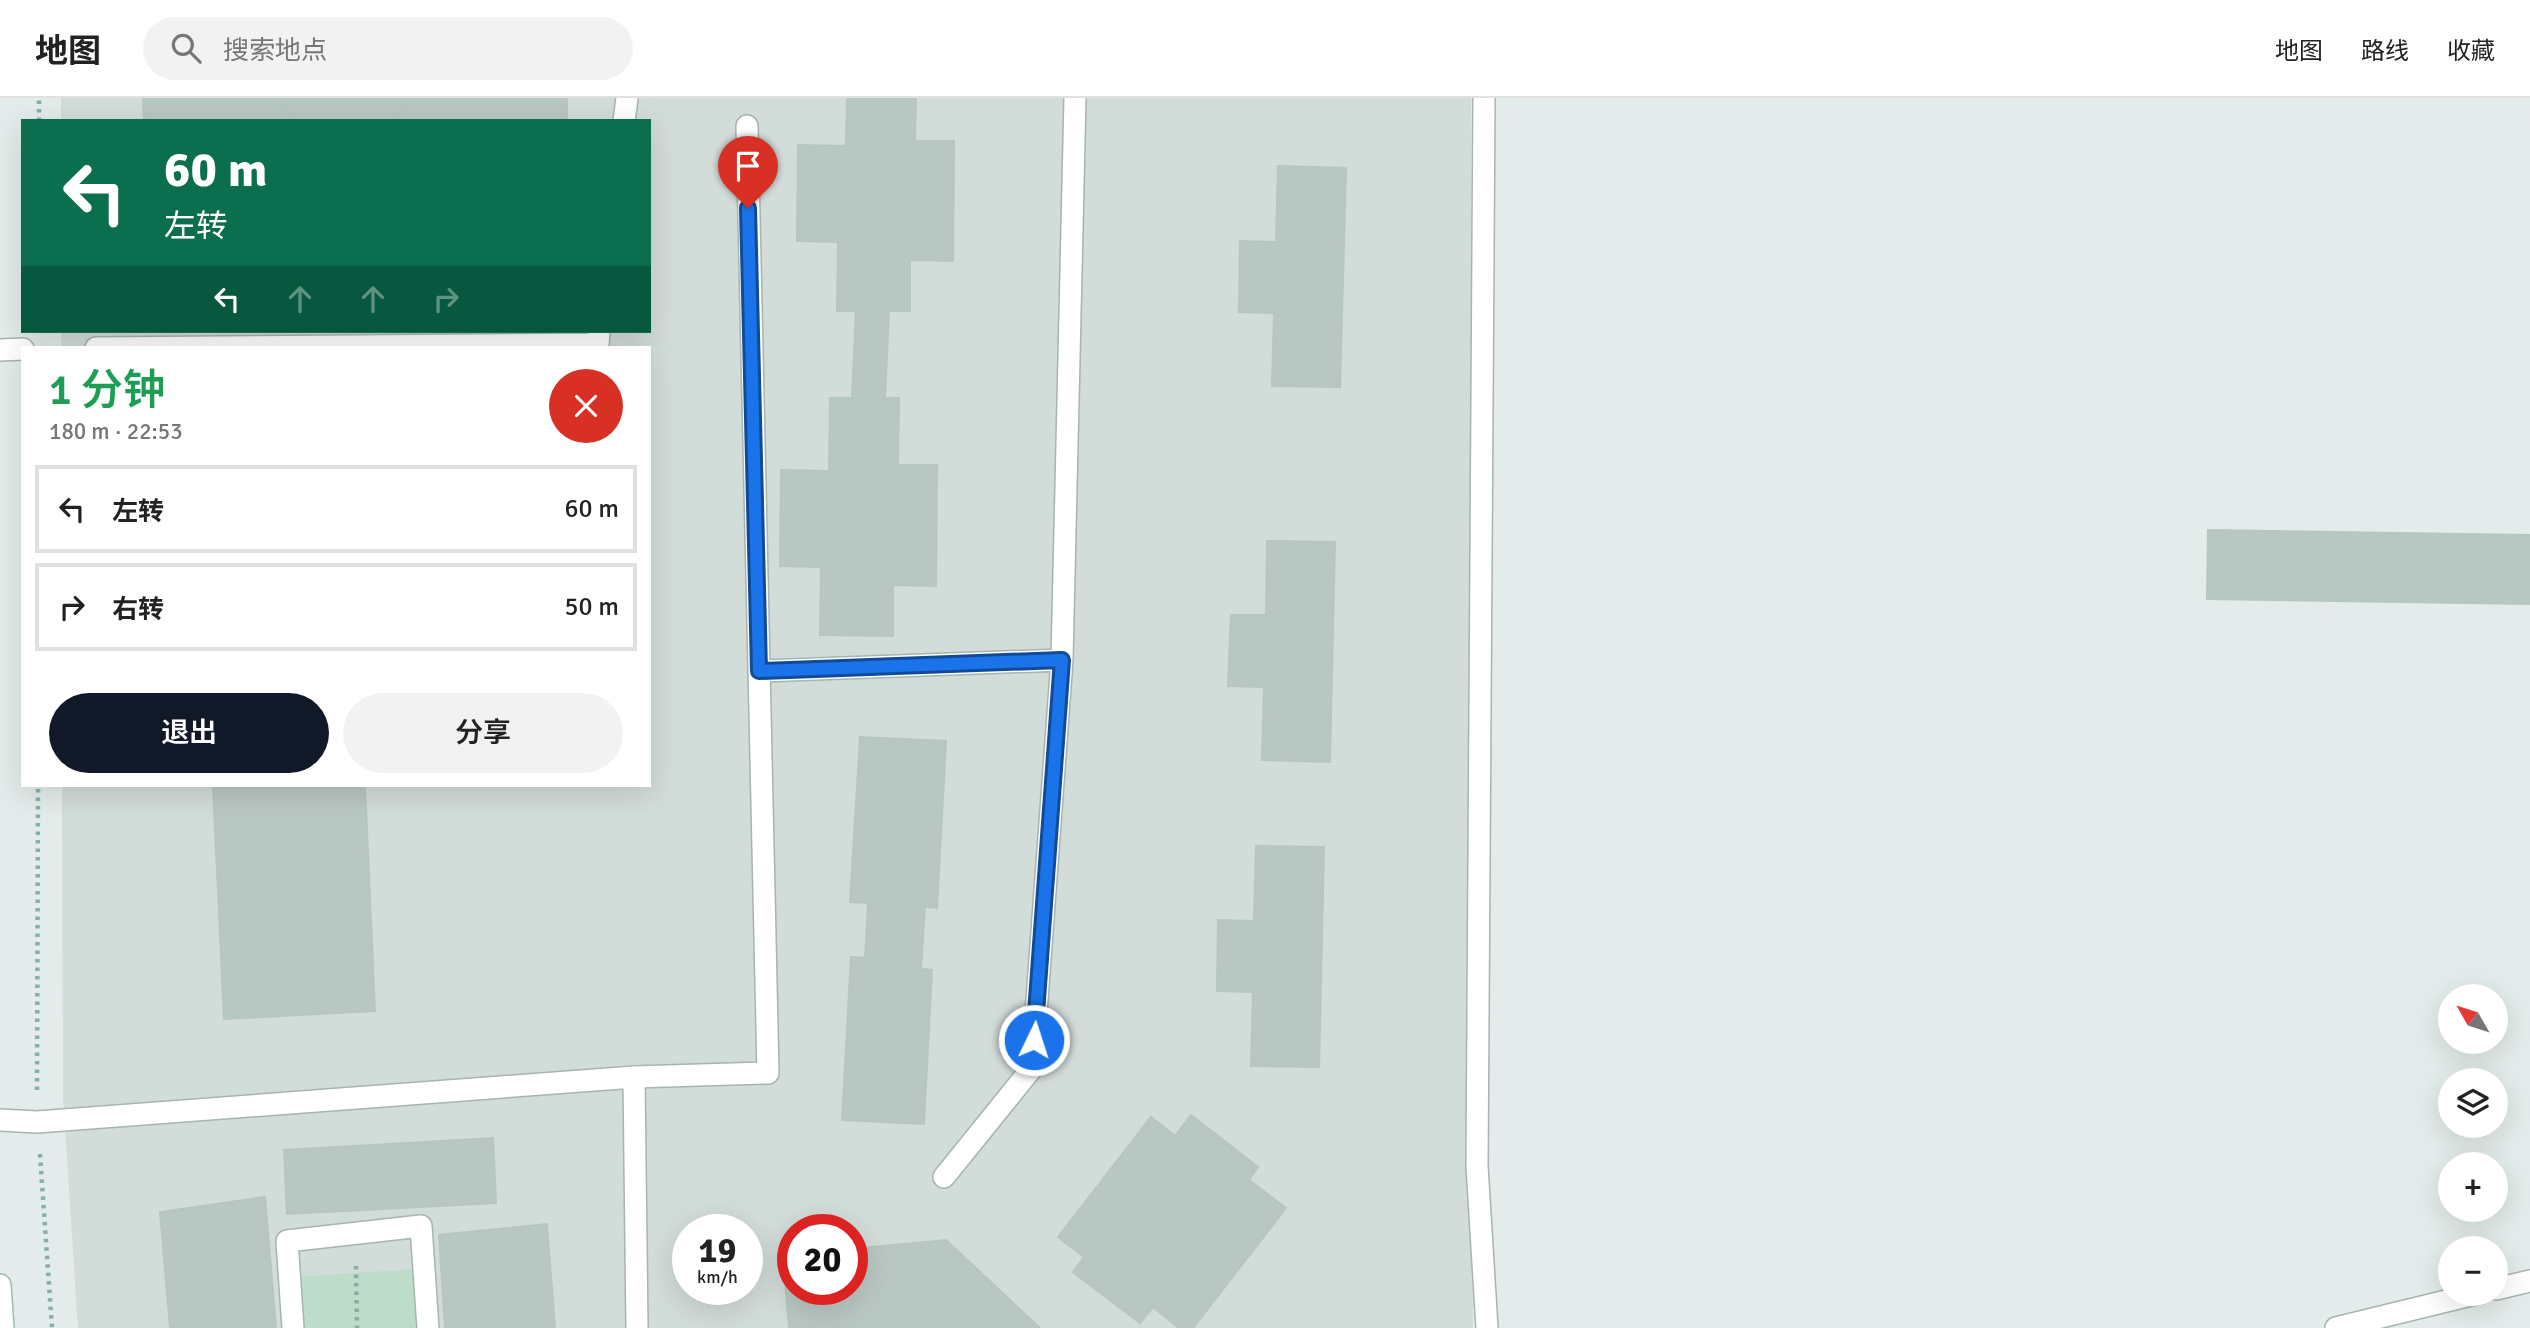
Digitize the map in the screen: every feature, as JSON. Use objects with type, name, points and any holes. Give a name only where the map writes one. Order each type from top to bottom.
[{"type":"street","points":[[624,119],[627,98]]},
{"type":"street","points":[[944,1177],[1032,1068],[1062,660],[1075,98]]},
{"type":"street","points":[[1484,98],[1477,1166],[1487,1328]]},
{"type":"street","points":[[0,1121],[37,1122],[634,1077],[768,1073],[747,126]]},
{"type":"street","points":[[347,346],[598,344],[600,333]]},
{"type":"street","points":[[0,350],[21,349]]},
{"type":"street","points":[[759,671],[1062,660]]},
{"type":"street","points":[[634,1077],[637,1328]]},
{"type":"street","points":[[293,1328],[287,1241],[421,1226],[428,1328]]},
{"type":"street","points":[[2508,1286],[2530,1281]]},
{"type":"street","points":[[0,1285],[3,1328]]},
{"type":"street","points":[[2336,1328],[2438,1303]]},
{"type":"path","points":[[39,98],[39,119]]},
{"type":"path","points":[[38,787],[37,1122],[52,1328]]},
{"type":"path","points":[[356,1233],[357,1328]]},
{"type":"shaded area","points":[[61,98],[1471,98],[1473,1328],[78,1328],[63,1096],[62,787],[651,787],[651,346],[61,346],[61,333],[651,333],[651,119],[61,119]]},
{"type":"green space","points":[[417,1269],[421,1328],[296,1328],[292,1277]]},
{"type":"building","points":[[143,98],[276,98],[292,119],[144,119]]},
{"type":"building","points":[[276,98],[409,98],[394,119],[292,119]]},
{"type":"building","points":[[409,98],[567,98],[567,119],[394,119]]},
{"type":"building","points":[[847,98],[916,98],[915,141],[954,141],[953,261],[910,260],[910,311],[837,311],[838,242],[797,241],[798,145],[846,146]]},
{"type":"building","points":[[1278,166],[1346,168],[1340,387],[1272,386],[1274,313],[1239,312],[1240,241],[1276,242]]},
{"type":"building","points":[[856,310],[889,311],[885,398],[852,398]]},
{"type":"building","points":[[830,398],[899,398],[898,465],[937,465],[936,586],[893,585],[893,636],[820,635],[821,567],[780,566],[781,470],[829,471]]},
{"type":"building","points":[[2208,530],[2530,535],[2530,604],[2207,599]]},
{"type":"building","points":[[1267,541],[1335,542],[1330,762],[1262,760],[1264,687],[1228,686],[1231,615],[1266,615]]},
{"type":"building","points":[[860,737],[946,741],[937,908],[925,907],[921,969],[932,970],[924,1124],[842,1120],[851,957],[865,958],[868,903],[850,902]]},
{"type":"building","points":[[213,787],[365,787],[375,1011],[224,1019]]},
{"type":"building","points":[[1256,846],[1324,847],[1319,1067],[1251,1066],[1253,992],[1217,991],[1218,920],[1254,921]]},
{"type":"building","points":[[1191,1115],[1258,1167],[1249,1180],[1286,1208],[1193,1328],[1179,1328],[1153,1307],[1140,1323],[1073,1272],[1084,1257],[1058,1237],[1151,1117],[1175,1136]]},
{"type":"building","points":[[493,1138],[496,1203],[287,1214],[284,1150]]},
{"type":"building","points":[[265,1197],[276,1328],[170,1328],[160,1212]]},
{"type":"building","points":[[547,1224],[555,1328],[445,1328],[439,1235]]},
{"type":"building","points":[[946,1240],[1040,1328],[789,1328],[787,1305],[868,1305],[868,1247]]},
{"type":"route","points":[[748,208],[759,671],[1062,660],[1034,1040]]}]
